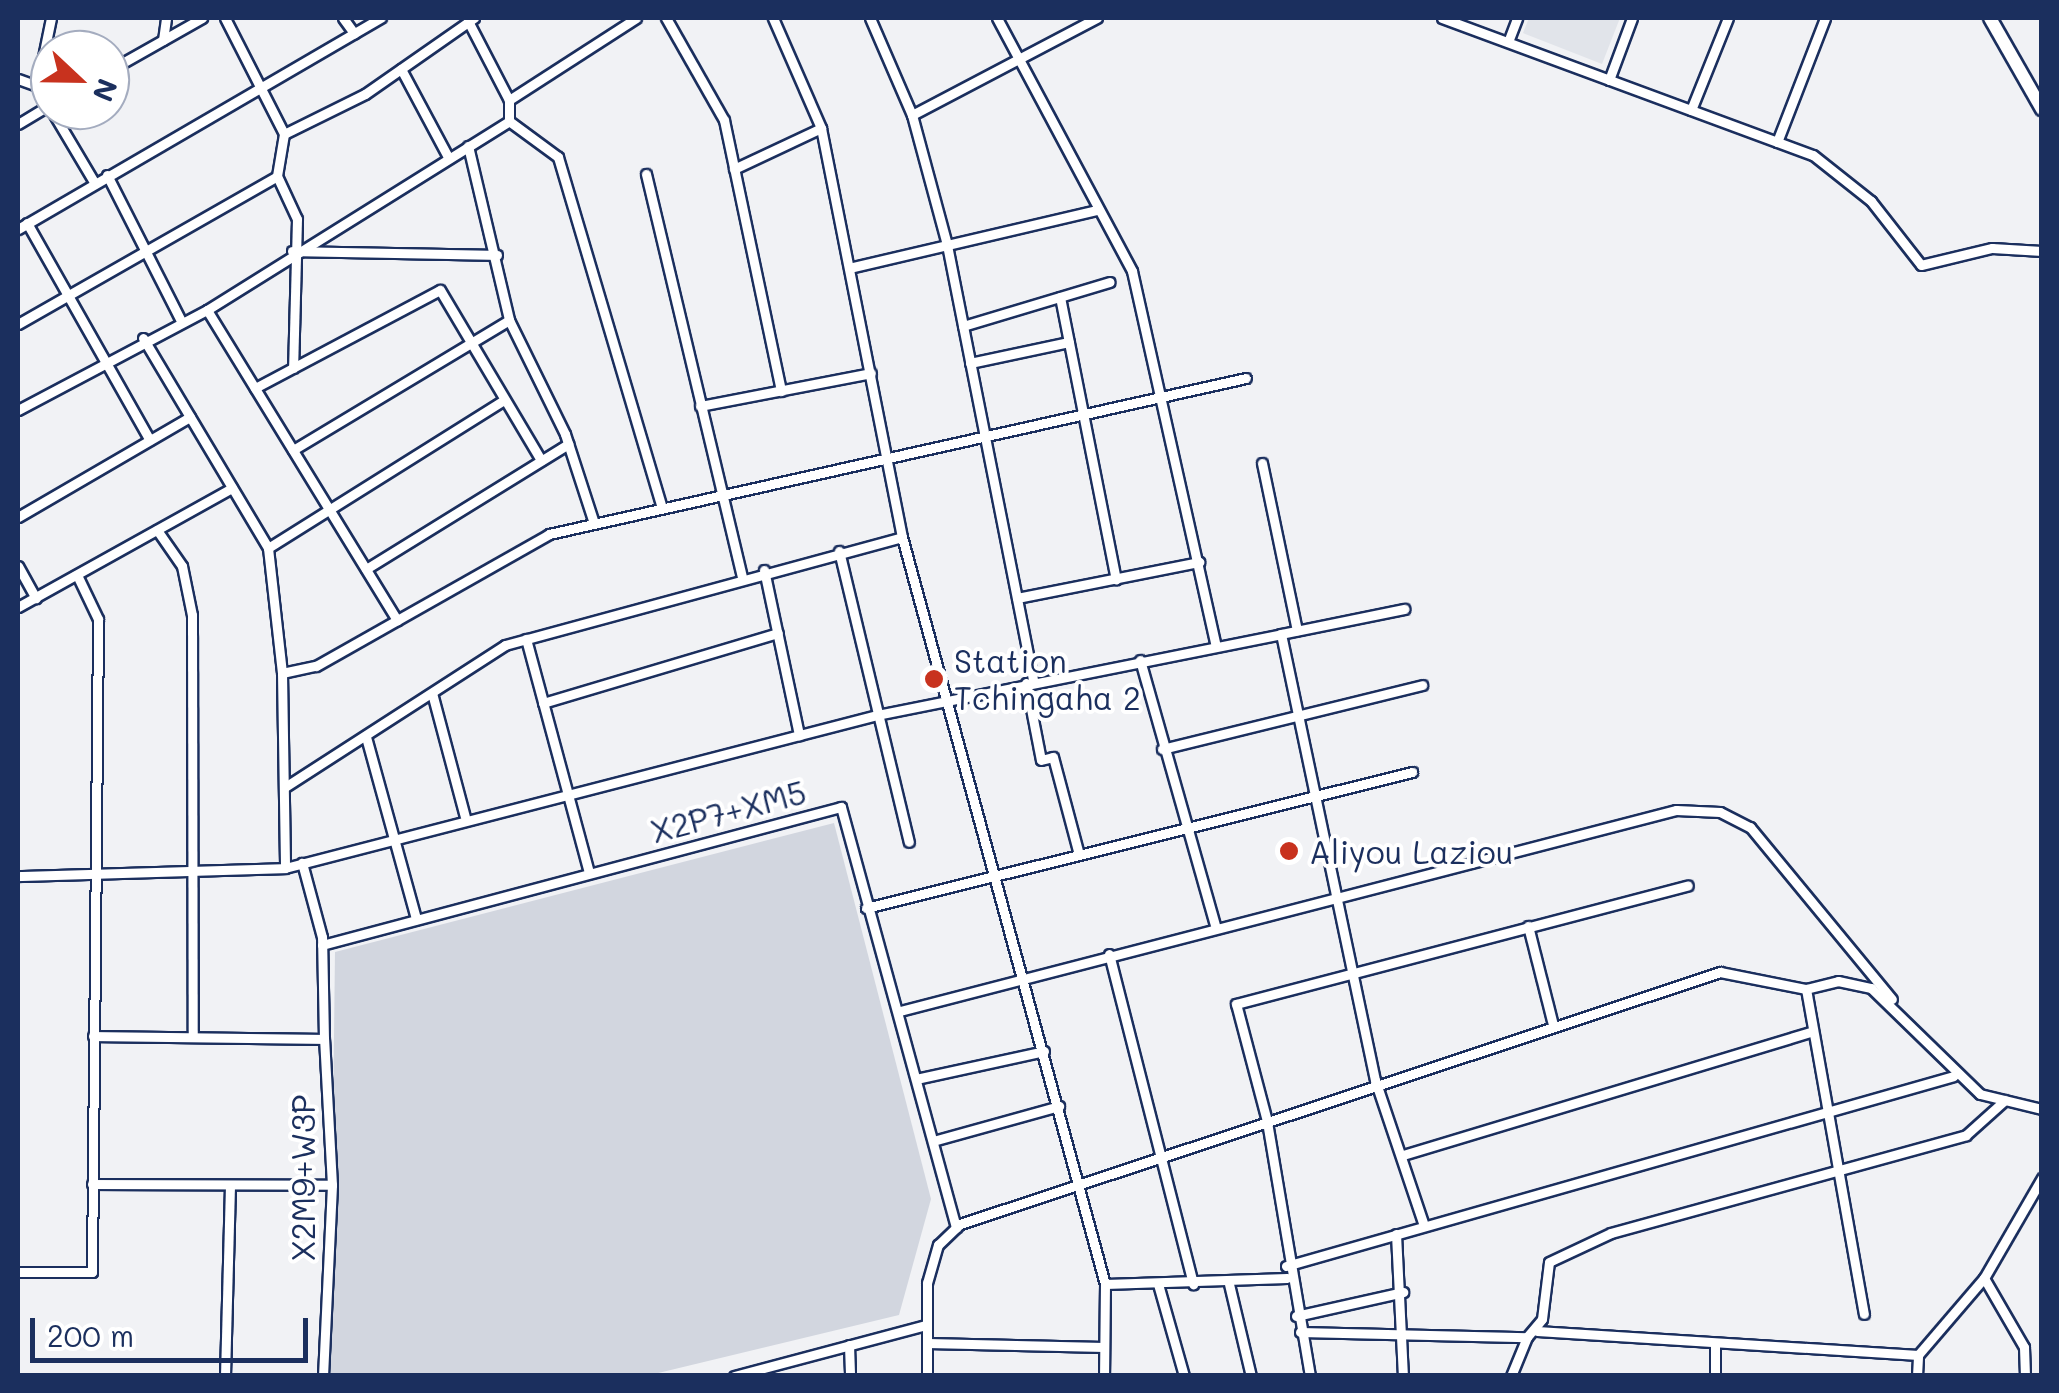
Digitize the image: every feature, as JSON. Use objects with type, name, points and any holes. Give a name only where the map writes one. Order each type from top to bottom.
[{"type":"main road","points":[[1990,18],[2042,110]]},
{"type":"street","points":[[163,40],[166,18]]},
{"type":"street","points":[[130,59],[202,18]]},
{"type":"street","points":[[225,18],[284,134],[277,176],[297,219],[290,252],[293,368]]},
{"type":"street","points":[[343,18],[354,33]]},
{"type":"street","points":[[150,440],[22,226],[381,18]]},
{"type":"street","points":[[509,100],[636,18]]},
{"type":"street","points":[[666,18],[724,120],[781,392]]},
{"type":"street","points":[[773,18],[821,128],[902,537],[998,875],[1105,1284],[1104,1376]]},
{"type":"street","points":[[870,18],[912,116],[947,245],[1017,598],[1040,760],[1053,757],[1079,854]]},
{"type":"street","points":[[997,18],[1132,272],[1166,396],[1216,646]]},
{"type":"street","points":[[912,116],[1097,18]]},
{"type":"street","points":[[1442,18],[1814,155],[1871,200],[1921,265],[1992,248],[2042,251]]},
{"type":"street","points":[[1508,42],[1518,18]]},
{"type":"street","points":[[1609,80],[1632,18]]},
{"type":"street","points":[[1691,110],[1728,18]]},
{"type":"street","points":[[1777,142],[1825,18]]},
{"type":"street","points":[[284,134],[401,69],[471,20],[509,100],[508,122]]},
{"type":"street","points":[[401,69],[448,158]]},
{"type":"street","points":[[18,410],[143,338],[207,310],[290,252],[508,122]]},
{"type":"street","points":[[508,122],[558,158],[662,507]]},
{"type":"street","points":[[734,169],[821,128]]},
{"type":"street","points":[[62,130],[94,182]]},
{"type":"street","points":[[468,146],[497,255],[509,320],[568,444],[594,523]]},
{"type":"street","points":[[107,174],[142,255],[181,321]]},
{"type":"street","points":[[646,174],[742,576]]},
{"type":"street","points":[[18,324],[277,176]]},
{"type":"street","points":[[849,268],[1096,210]]},
{"type":"street","points":[[290,252],[497,255]]},
{"type":"street","points":[[963,326],[1110,282]]},
{"type":"street","points":[[255,388],[440,290],[541,460]]},
{"type":"street","points":[[1060,297],[1116,578]]},
{"type":"street","points":[[207,310],[396,620]]},
{"type":"street","points":[[293,450],[509,320]]},
{"type":"street","points":[[143,338],[268,548],[282,673],[285,868]]},
{"type":"street","points":[[970,363],[1069,342]]},
{"type":"street","points":[[700,406],[871,373]]},
{"type":"street","points":[[282,673],[316,666],[549,534],[985,440],[1246,378]]},
{"type":"street","points":[[268,548],[504,400]]},
{"type":"street","points":[[18,517],[190,417]]},
{"type":"street","points":[[366,570],[568,444]]},
{"type":"street","points":[[1262,463],[1297,630]]},
{"type":"street","points":[[18,607],[232,488]]},
{"type":"street","points":[[157,530],[182,566],[192,614],[193,1037]]},
{"type":"street","points":[[285,787],[432,693],[526,639],[764,570],[902,537]]},
{"type":"street","points":[[838,552],[909,842]]},
{"type":"street","points":[[1017,598],[1199,562]]},
{"type":"street","points":[[18,566],[36,598]]},
{"type":"street","points":[[764,570],[799,734]]},
{"type":"street","points":[[18,1272],[92,1272],[98,619],[77,575]]},
{"type":"street","points":[[18,876],[193,876],[285,868],[466,817],[877,715],[1404,608]]},
{"type":"street","points":[[543,702],[778,633]]},
{"type":"street","points":[[1282,634],[1375,1080],[1404,1156],[1424,1226]]},
{"type":"street","points":[[526,639],[589,873]]},
{"type":"street","points":[[1140,660],[1182,829],[1216,928]]},
{"type":"street","points":[[1162,749],[1422,685]]},
{"type":"street","points":[[432,693],[466,817]]},
{"type":"street","points":[[366,737],[416,919]]},
{"type":"street","points":[[866,908],[1412,772]]},
{"type":"street","name":"X2P7+XM5","points":[[322,945],[842,807],[866,908],[900,1012],[956,1228]]},
{"type":"street","points":[[900,1012],[1024,975],[1676,810],[1720,812],[1750,827],[1954,1076],[2005,1100],[2042,1109]]},
{"type":"street","name":"X2M9+W3P","points":[[302,863],[322,945],[332,1185],[323,1376]]},
{"type":"street","points":[[1310,1376],[1287,1278],[1267,1121],[1236,1004],[1688,885]]},
{"type":"street","points":[[1528,926],[1553,1025]]},
{"type":"street","points":[[1109,954],[1164,1155],[1192,1284]]},
{"type":"street","points":[[927,1376],[926,1325],[938,1245],[956,1228],[1375,1080],[1720,972],[1806,989],[1838,980],[1897,1005]]},
{"type":"street","points":[[1806,989],[1864,1314]]},
{"type":"street","points":[[1404,1156],[1813,1031]]},
{"type":"street","points":[[93,1036],[324,1039]]},
{"type":"street","points":[[916,1079],[1044,1051]]},
{"type":"street","points":[[1286,1266],[1954,1076]]},
{"type":"street","points":[[1537,1331],[1549,1262],[1611,1233],[1837,1167],[1966,1136],[2005,1100]]},
{"type":"street","points":[[933,1141],[1059,1106]]},
{"type":"street","points":[[1917,1376],[1918,1355],[1984,1278],[2042,1178]]},
{"type":"street","points":[[92,1184],[332,1185]]},
{"type":"street","points":[[225,1376],[230,1187]]},
{"type":"street","points":[[1396,1234],[1404,1292],[1404,1376]]},
{"type":"street","points":[[1105,1284],[1229,1284],[1287,1278]]},
{"type":"street","points":[[1984,1278],[2024,1346],[2026,1376]]},
{"type":"street","points":[[1158,1284],[1184,1376]]},
{"type":"street","points":[[1229,1284],[1251,1376]]},
{"type":"street","points":[[1296,1316],[1404,1292]]},
{"type":"street","points":[[734,1376],[926,1325]]},
{"type":"street","points":[[1300,1332],[1405,1331],[1527,1337],[1537,1331],[1918,1355]]},
{"type":"street","points":[[1511,1376],[1527,1337]]},
{"type":"street","points":[[926,1343],[1104,1348]]},
{"type":"street","points":[[1715,1376],[1716,1344]]},
{"type":"street","points":[[850,1345],[850,1376]]},
{"type":"shaded area","points":[[1529,18],[1620,18],[1602,64],[1523,33]]},
{"type":"shaded area","points":[[834,823],[931,1199],[899,1315],[650,1375],[330,1376],[335,952]]},
{"type":"place","name":"Station Tchingaha 2","points":[[934,679]]},
{"type":"place","name":"Aliyou Laziou","points":[[1289,851]]}]
